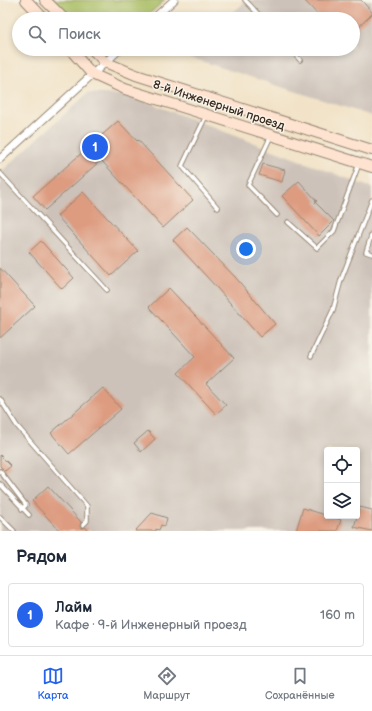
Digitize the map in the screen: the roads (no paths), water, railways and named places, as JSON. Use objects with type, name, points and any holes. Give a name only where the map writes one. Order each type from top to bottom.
[{"type":"street","points":[[26,0],[37,12]]},
{"type":"street","points":[[45,0],[57,12]]},
{"type":"street","points":[[161,12],[174,0]]},
{"type":"street","name":"8-й Инженерный проезд","points":[[76,56],[92,74],[125,89],[372,167]]},
{"type":"street","name":"8-й Инженерный проезд","points":[[99,56],[105,62],[136,75],[372,150]]},
{"type":"street","points":[[0,159],[112,56]]},
{"type":"lane","points":[[245,0],[256,12]]},
{"type":"lane","points":[[296,56],[300,60]]},
{"type":"lane","points":[[206,115],[182,166],[218,208]]},
{"type":"lane","points":[[271,135],[248,184],[277,215]]},
{"type":"lane","points":[[288,222],[317,248],[334,231],[360,163]]},
{"type":"lane","points":[[0,173],[107,290]]},
{"type":"lane","points":[[311,356],[333,310],[341,280],[372,200]]},
{"type":"lane","points":[[372,233],[366,252],[372,254]]},
{"type":"lane","points":[[0,399],[17,426],[86,506],[87,521],[83,524]]},
{"type":"lane","points":[[0,472],[26,505],[22,509]]},
{"type":"lane","points":[[0,484],[28,515]]},
{"type":"lane","points":[[0,517],[14,531]]},
{"type":"place","name":"Лайм","points":[[95,147]]}]
